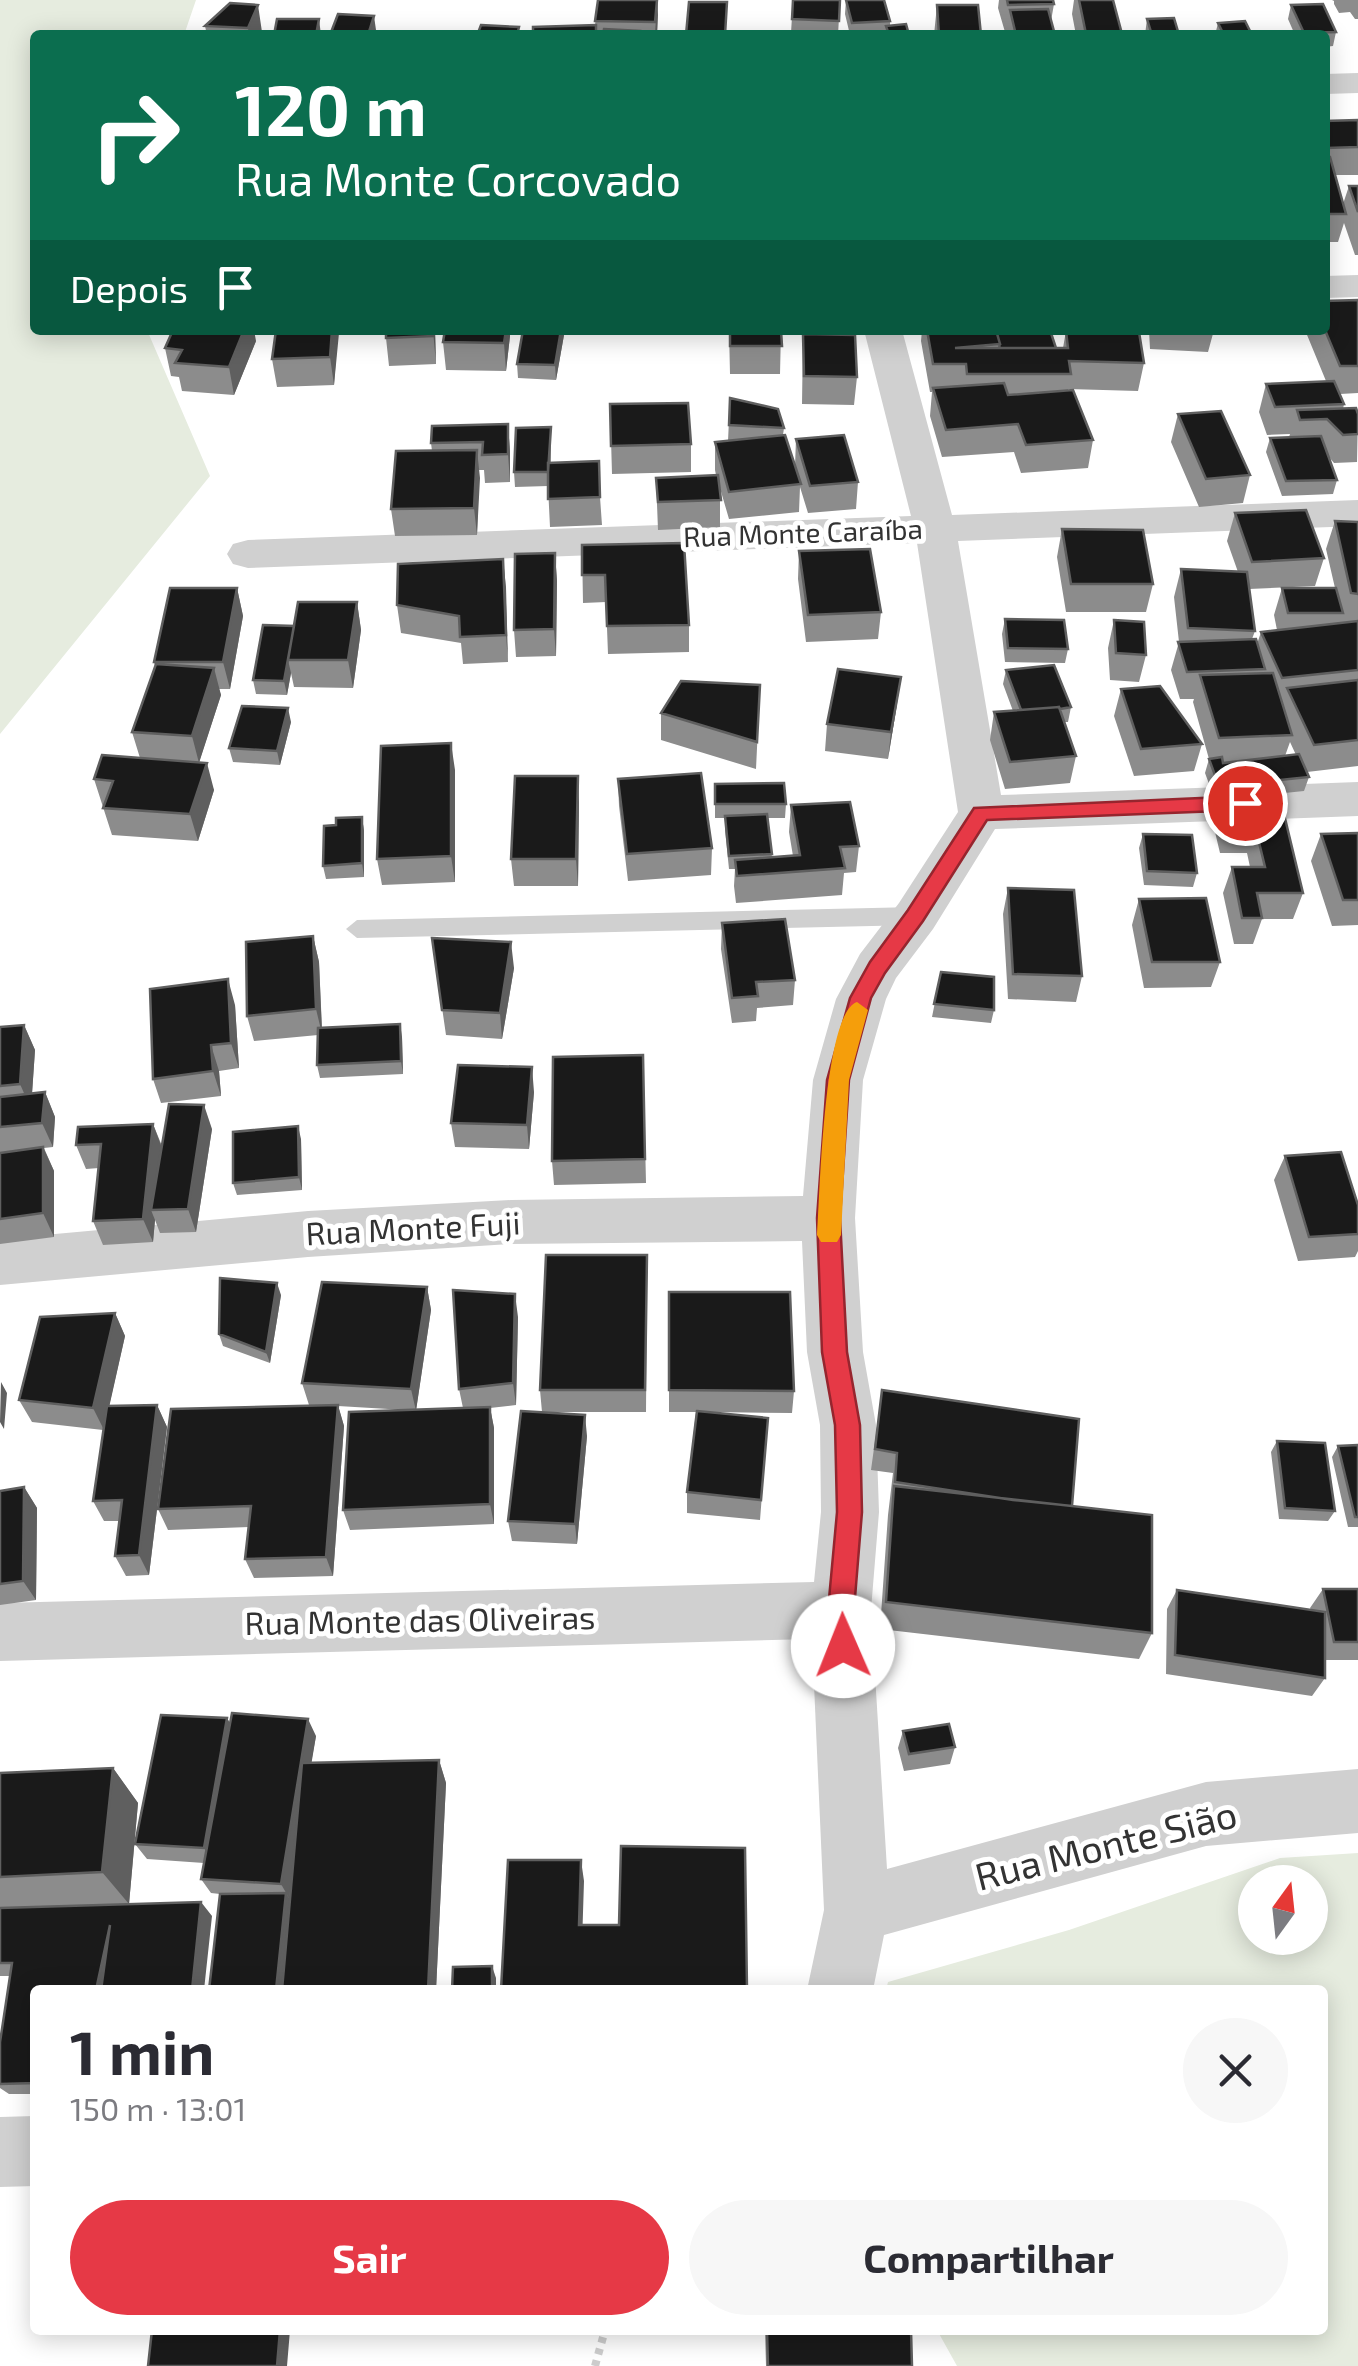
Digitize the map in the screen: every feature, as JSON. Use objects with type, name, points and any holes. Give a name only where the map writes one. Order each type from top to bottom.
[{"type":"street","points":[[1330,84],[1358,83]]},
{"type":"street","points":[[1330,287],[1358,286]]},
{"type":"street","points":[[841,1985],[857,1910],[841,1610],[850,1512],[848,1425],[834,1352],[828,1218],[838,1080],[857,1012],[877,968],[916,916],[981,813],[935,528],[884,335]]},
{"type":"street","name":"Rua Monte Caraíba","points":[[248,554],[1358,513]]},
{"type":"street","points":[[981,813],[1358,799]]},
{"type":"street","name":"Rua Monte Fuji","points":[[0,1262],[308,1234],[511,1222],[828,1218]]},
{"type":"street","name":"Rua Monte das Oliveiras","points":[[0,1632],[841,1610]]},
{"type":"street","name":"Rua Monte Sião","points":[[857,1910],[1206,1814],[1358,1801]]},
{"type":"street","points":[[0,2152],[30,2151]]},
{"type":"lane","points":[[357,929],[916,916]]},
{"type":"path","points":[[595,2366],[604,2335]]},
{"type":"shaded area","points":[[0,0],[196,0],[186,30],[30,30],[30,335],[149,335],[210,476],[0,734]]},
{"type":"shaded area","points":[[1358,1853],[1358,2366],[957,2366],[940,2335],[1328,2335],[1328,1985],[887,1985],[1069,1930],[1238,1872],[1238,1955],[1328,1955],[1328,1865],[1259,1865],[1280,1858]]},
{"type":"building","points":[[598,0],[657,0],[655,22],[595,21]]},
{"type":"building","points":[[793,0],[840,0],[839,21],[792,19]]},
{"type":"building","points":[[846,0],[884,0],[890,21],[852,23]]},
{"type":"building","points":[[1007,0],[1053,0],[1054,4],[1008,5]]},
{"type":"building","points":[[1079,0],[1113,0],[1121,30],[1085,30]]},
{"type":"building","points":[[689,2],[727,2],[725,30],[686,30]]},
{"type":"building","points":[[230,3],[258,5],[248,28],[205,26]]},
{"type":"building","points":[[1323,4],[1336,32],[1303,30],[1291,5]]},
{"type":"building","points":[[937,5],[978,5],[980,30],[939,30]]},
{"type":"building","points":[[1048,9],[1054,30],[1015,30],[1010,10]]},
{"type":"building","points":[[338,14],[374,16],[370,30],[332,30]]},
{"type":"building","points":[[1174,18],[1178,30],[1150,30],[1147,19]]},
{"type":"building","points":[[277,19],[319,19],[317,30],[275,30]]},
{"type":"building","points":[[1245,21],[1250,30],[1222,30],[1218,23]]},
{"type":"building","points":[[906,24],[908,30],[887,30],[886,26]]},
{"type":"building","points":[[481,25],[519,27],[518,30],[479,30]]},
{"type":"building","points":[[596,25],[596,30],[533,30]]},
{"type":"building","points":[[1358,120],[1358,147],[1330,148],[1330,121]]},
{"type":"building","points":[[1330,157],[1346,214],[1330,214]]},
{"type":"building","points":[[1349,186],[1358,186],[1358,212]]},
{"type":"building","points":[[1358,300],[1358,366],[1340,366],[1327,335],[1330,301]]},
{"type":"building","points":[[171,335],[242,335],[229,367],[175,363],[182,350],[165,348]]},
{"type":"building","points":[[275,335],[332,335],[330,357],[272,359]]},
{"type":"building","points":[[386,335],[433,335],[433,336]]},
{"type":"building","points":[[444,335],[505,335],[504,343],[443,342]]},
{"type":"building","points":[[522,335],[560,335],[555,365],[517,364]]},
{"type":"building","points":[[730,335],[781,335],[782,346],[730,346]]},
{"type":"building","points":[[803,335],[855,335],[857,377],[804,376]]},
{"type":"building","points":[[928,335],[997,335],[1000,344],[955,348],[1068,348],[1066,335],[1139,335],[1144,363],[1069,361],[1071,374],[967,374],[966,364],[933,364]]},
{"type":"building","points":[[997,335],[1052,335],[1056,348],[999,348]]},
{"type":"building","points":[[1334,381],[1344,404],[1275,407],[1266,384]]},
{"type":"building","points":[[1004,383],[1008,395],[1073,390],[1093,440],[1026,445],[1018,424],[946,430],[933,388]]},
{"type":"building","points":[[730,398],[778,409],[784,428],[729,425]]},
{"type":"building","points":[[688,403],[691,444],[611,446],[610,404]]},
{"type":"building","points":[[1356,408],[1358,434],[1343,435],[1327,419],[1300,420],[1297,410]]},
{"type":"building","points":[[1221,411],[1250,475],[1206,479],[1178,414]]},
{"type":"building","points":[[508,424],[508,454],[482,455],[483,442],[431,443],[432,426]]},
{"type":"building","points":[[551,427],[548,472],[514,472],[516,428]]},
{"type":"building","points":[[785,435],[801,484],[729,492],[715,442]]},
{"type":"building","points":[[844,435],[858,482],[810,486],[796,439]]},
{"type":"building","points":[[1321,436],[1337,480],[1286,481],[1270,438]]},
{"type":"building","points":[[477,450],[474,508],[391,509],[396,451]]},
{"type":"building","points":[[599,461],[600,497],[548,499],[548,463]]},
{"type":"building","points":[[718,475],[721,500],[658,502],[656,478]]},
{"type":"building","points":[[1306,510],[1324,558],[1252,562],[1235,513]]},
{"type":"building","points":[[1335,521],[1358,522],[1358,594],[1351,593]]},
{"type":"building","points":[[1062,529],[1143,530],[1153,584],[1071,584]]},
{"type":"building","points":[[684,543],[689,625],[607,626],[605,575],[582,575],[582,545]]},
{"type":"building","points":[[870,549],[881,612],[808,615],[799,551]]},
{"type":"building","points":[[555,553],[554,629],[514,630],[515,554]]},
{"type":"building","points":[[503,559],[506,635],[460,637],[459,616],[397,605],[398,564]]},
{"type":"building","points":[[1181,569],[1247,572],[1255,631],[1188,628]]},
{"type":"building","points":[[170,588],[237,588],[223,662],[154,662]]},
{"type":"building","points":[[1282,588],[1336,588],[1343,613],[1288,613]]},
{"type":"building","points":[[298,602],[357,602],[348,660],[288,660]]},
{"type":"building","points":[[1005,619],[1064,620],[1068,649],[1008,648]]},
{"type":"building","points":[[1114,620],[1144,622],[1146,655],[1116,653]]},
{"type":"building","points":[[1358,621],[1358,670],[1282,678],[1261,632]]},
{"type":"building","points":[[263,625],[294,626],[284,681],[253,680]]},
{"type":"building","points":[[1256,639],[1265,669],[1187,672],[1178,642]]},
{"type":"building","points":[[156,664],[214,668],[192,736],[132,732]]},
{"type":"building","points":[[1054,665],[1071,707],[1021,710],[1006,670]]},
{"type":"building","points":[[838,669],[901,677],[891,732],[827,724]]},
{"type":"building","points":[[1273,673],[1292,735],[1219,738],[1200,675]]},
{"type":"building","points":[[1358,680],[1358,740],[1314,745],[1287,688]]},
{"type":"building","points":[[681,681],[760,685],[757,742],[661,713]]},
{"type":"building","points":[[1160,686],[1202,744],[1141,749],[1121,689]]},
{"type":"building","points":[[242,706],[288,708],[277,751],[229,748]]},
{"type":"building","points":[[1059,707],[1076,756],[1010,762],[994,712]]},
{"type":"building","points":[[451,743],[451,856],[377,859],[381,746]]},
{"type":"building","points":[[1299,754],[1309,777],[1219,786],[1209,759],[1222,757],[1223,763]]},
{"type":"building","points":[[102,755],[207,763],[190,814],[103,808],[113,781],[94,779]]},
{"type":"building","points":[[701,773],[712,848],[627,854],[618,779]]},
{"type":"building","points":[[515,776],[578,776],[576,859],[511,859]]},
{"type":"building","points":[[784,783],[786,804],[715,804],[715,784]]},
{"type":"building","points":[[850,802],[859,846],[840,847],[845,868],[737,876],[735,860],[800,855],[791,805]]},
{"type":"building","points":[[1224,806],[1282,806],[1303,893],[1257,893],[1262,918],[1242,918],[1232,867],[1265,867],[1255,826],[1228,826]]},
{"type":"building","points":[[767,814],[772,854],[729,856],[725,816]]},
{"type":"building","points":[[362,817],[362,863],[323,866],[324,826],[336,825],[336,818]]},
{"type":"building","points":[[1358,833],[1358,900],[1343,900],[1321,834]]},
{"type":"building","points":[[1143,834],[1192,835],[1197,873],[1147,871]]},
{"type":"building","points":[[1008,888],[1074,890],[1082,976],[1013,974]]},
{"type":"building","points":[[1206,898],[1220,962],[1152,962],[1139,899]]},
{"type":"building","points":[[785,919],[795,980],[756,982],[758,996],[732,998],[722,923]]},
{"type":"building","points":[[313,936],[316,1009],[247,1016],[246,942]]},
{"type":"building","points":[[432,938],[511,942],[500,1013],[442,1010]]},
{"type":"building","points":[[941,972],[994,977],[994,1010],[934,1004]]},
{"type":"building","points":[[228,979],[231,1043],[211,1045],[213,1071],[153,1079],[150,989]]},
{"type":"building","points":[[400,1024],[401,1061],[317,1065],[318,1028]]},
{"type":"building","points":[[24,1025],[20,1084],[0,1086],[0,1027]]},
{"type":"building","points":[[643,1055],[645,1159],[552,1161],[553,1057]]},
{"type":"building","points":[[458,1065],[532,1067],[527,1125],[451,1123]]},
{"type":"building","points":[[45,1092],[42,1123],[0,1127],[0,1097]]},
{"type":"building","points":[[169,1104],[204,1105],[188,1209],[151,1210]]},
{"type":"building","points":[[153,1124],[143,1219],[93,1221],[101,1144],[76,1145],[78,1127]]},
{"type":"building","points":[[298,1126],[299,1177],[233,1183],[233,1132]]},
{"type":"building","points":[[43,1147],[43,1213],[0,1219],[0,1153]]},
{"type":"building","points":[[1341,1152],[1358,1205],[1358,1234],[1309,1237],[1285,1156]]},
{"type":"building","points":[[546,1255],[647,1255],[645,1390],[540,1390]]},
{"type":"building","points":[[220,1278],[277,1283],[266,1352],[219,1334]]},
{"type":"building","points":[[322,1282],[427,1287],[411,1389],[302,1383]]},
{"type":"building","points":[[453,1290],[515,1294],[513,1383],[459,1389]]},
{"type":"building","points":[[669,1292],[790,1292],[794,1391],[669,1390]]},
{"type":"building","points":[[115,1313],[93,1408],[19,1400],[40,1317]]},
{"type":"building","points":[[882,1390],[1079,1419],[1072,1506],[895,1482],[897,1453],[875,1449]]},
{"type":"building","points":[[157,1405],[139,1555],[115,1556],[122,1500],[93,1501],[107,1406]]},
{"type":"building","points":[[338,1405],[326,1557],[245,1559],[251,1506],[158,1509],[171,1409]]},
{"type":"building","points":[[490,1407],[490,1504],[343,1510],[349,1412]]},
{"type":"building","points":[[521,1411],[585,1415],[575,1524],[508,1521]]},
{"type":"building","points":[[697,1411],[768,1418],[761,1500],[687,1492]]},
{"type":"building","points":[[1277,1441],[1325,1443],[1335,1511],[1285,1508]]},
{"type":"building","points":[[1358,1445],[1358,1517],[1355,1517],[1338,1446]]},
{"type":"building","points":[[894,1486],[1152,1515],[1152,1633],[886,1602]]},
{"type":"building","points":[[24,1487],[23,1581],[0,1584],[0,1491]]},
{"type":"building","points":[[1323,1589],[1358,1589],[1358,1642],[1334,1642]]},
{"type":"building","points":[[1177,1590],[1325,1612],[1325,1678],[1175,1655]]},
{"type":"building","points":[[232,1713],[308,1719],[281,1884],[201,1879]]},
{"type":"building","points":[[161,1715],[227,1718],[204,1848],[135,1844]]},
{"type":"building","points":[[949,1724],[955,1747],[909,1754],[903,1731]]},
{"type":"building","points":[[439,1760],[428,1985],[282,1985],[302,1763]]},
{"type":"building","points":[[113,1768],[102,1872],[0,1877],[0,1773]]},
{"type":"building","points":[[621,1846],[745,1848],[747,1985],[501,1985],[508,1860],[581,1860],[579,1925],[619,1925]]},
{"type":"building","points":[[286,1893],[277,1985],[210,1985],[220,1894]]},
{"type":"building","points":[[201,1902],[193,1985],[102,1985],[110,1925],[97,1985],[30,1985],[30,2083],[0,2084],[0,2042],[12,1963],[0,1963],[0,1908]]},
{"type":"building","points":[[492,1966],[492,1985],[452,1985],[453,1967]]},
{"type":"building","points":[[151,2335],[280,2335],[277,2366],[148,2366]]},
{"type":"building","points":[[767,2335],[911,2335],[912,2366],[768,2366]]},
{"type":"slow traffic","points":[[829,1235],[838,1080],[857,1010]]},
{"type":"route","points":[[843,1646],[841,1610],[850,1512],[848,1425],[834,1352],[828,1218],[838,1080],[861,998],[981,813],[1245,803]]}]
